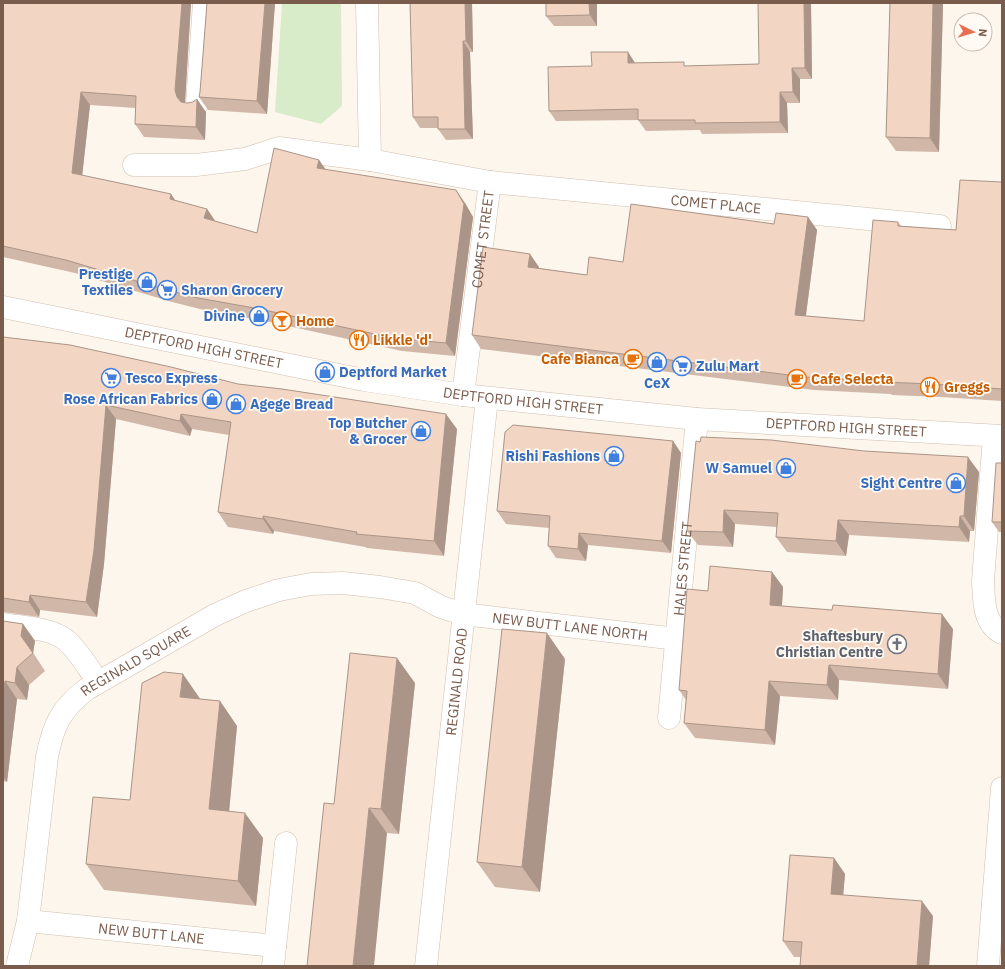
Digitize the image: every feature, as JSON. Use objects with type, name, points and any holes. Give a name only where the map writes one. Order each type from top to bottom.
[{"type":"street","points":[[197,104],[204,3]]},
{"type":"street","points":[[367,3],[370,160]]},
{"type":"street","name":"COMET STREET","points":[[134,165],[196,164],[245,159],[278,148],[370,160],[490,182],[463,395]]},
{"type":"street","name":"COMET PLACE","points":[[490,182],[940,226]]},
{"type":"street","name":"DEPTFORD HIGH STREET","points":[[3,307],[364,380],[463,395],[697,419],[998,436]]},
{"type":"street","name":"REGINALD ROAD","points":[[426,966],[487,398]]},
{"type":"street","name":"HALES STREET","points":[[669,718],[697,419]]},
{"type":"street","points":[[998,436],[983,581],[984,602],[989,621],[1002,633]]},
{"type":"street","name":"REGINALD SQUARE","points":[[17,966],[28,921],[46,757],[51,737],[60,716],[74,698],[98,682],[215,615],[246,601],[279,590],[310,584],[344,583],[380,587],[415,593],[441,607],[463,614]]},
{"type":"street","name":"NEW BUTT LANE NORTH","points":[[463,614],[677,639]]},
{"type":"street","points":[[3,624],[44,630],[65,639],[79,655],[98,682]]},
{"type":"street","points":[[988,966],[1002,788]]},
{"type":"street","name":"NEW BUTT LANE","points":[[28,921],[274,956],[286,843]]},
{"type":"green space","points":[[282,3],[341,3],[342,106],[321,124],[275,112]]},
{"type":"building","points":[[3,3],[182,3],[175,90],[177,97],[181,102],[193,102],[197,99],[196,127],[135,124],[136,96],[81,92],[72,173],[171,194],[170,199],[207,209],[204,218],[257,233],[274,148],[319,160],[317,168],[456,190],[464,204],[446,343],[393,338],[260,309],[198,298],[66,260],[3,246]]},
{"type":"building","points":[[207,3],[265,3],[257,101],[199,97]]},
{"type":"building","points":[[410,3],[465,3],[466,41],[463,41],[465,129],[438,129],[438,117],[413,117]]},
{"type":"building","points":[[546,3],[589,3],[590,15],[546,16]]},
{"type":"building","points":[[758,3],[804,3],[805,68],[792,68],[793,92],[780,92],[780,122],[695,123],[695,120],[638,120],[638,109],[549,111],[548,67],[592,66],[591,52],[628,52],[628,63],[684,62],[684,66],[759,64]]},
{"type":"building","points":[[890,3],[933,3],[930,138],[886,137]]},
{"type":"building","points":[[960,180],[1002,182],[1002,389],[805,377],[472,335],[483,247],[530,254],[528,267],[587,275],[589,257],[623,262],[631,204],[774,224],[776,213],[808,217],[795,315],[864,321],[873,220],[898,222],[898,226],[956,230]]},
{"type":"building","points":[[3,337],[70,345],[171,367],[238,384],[282,389],[446,414],[434,541],[356,534],[357,532],[263,516],[263,519],[218,512],[231,422],[181,414],[180,421],[106,405],[94,550],[86,602],[30,595],[29,602],[3,598]]},
{"type":"building","points":[[513,425],[673,441],[662,541],[579,533],[578,549],[548,546],[550,516],[497,511],[505,432]]},
{"type":"building","points":[[701,437],[771,440],[864,451],[968,457],[964,516],[960,516],[959,527],[838,520],[836,541],[776,537],[778,513],[724,510],[723,532],[687,531],[696,441],[700,442]]},
{"type":"building","points":[[996,463],[1002,463],[1002,522],[992,522]]},
{"type":"building","points":[[710,566],[772,572],[770,605],[832,610],[833,605],[942,614],[938,674],[829,665],[827,685],[769,681],[765,730],[684,723],[687,691],[679,690],[687,589],[708,591]]},
{"type":"building","points":[[3,621],[23,624],[21,636],[33,653],[17,667],[15,683],[5,681],[3,696]]},
{"type":"building","points":[[502,629],[547,633],[522,867],[477,862]]},
{"type":"building","points":[[350,653],[397,658],[381,809],[369,808],[353,966],[307,966],[324,803],[334,804]]},
{"type":"building","points":[[164,672],[183,674],[180,697],[220,701],[209,809],[245,813],[238,881],[86,864],[93,797],[130,800],[142,683]]},
{"type":"building","points":[[790,855],[834,858],[831,894],[922,901],[917,966],[800,966],[802,942],[783,941]]},
{"type":"place","name":"Prestige Textiles","points":[[147,282]]},
{"type":"place","name":"Sharon Grocery","points":[[167,290]]},
{"type":"place","name":"Divine","points":[[259,316]]},
{"type":"place","name":"Home","points":[[282,321]]},
{"type":"place","name":"Likkle 'd'","points":[[359,340]]},
{"type":"place","name":"Cafe Bianca","points":[[633,359]]},
{"type":"place","name":"CeX","points":[[657,362]]},
{"type":"place","name":"Zulu Mart","points":[[682,366]]},
{"type":"place","name":"Deptford Market","points":[[325,372]]},
{"type":"place","name":"Tesco Express","points":[[111,378]]},
{"type":"place","name":"Cafe Selecta","points":[[797,379]]},
{"type":"place","name":"Greggs","points":[[930,387]]},
{"type":"place","name":"Rose African Fabrics","points":[[212,399]]},
{"type":"place","name":"Agege Bread","points":[[236,404]]},
{"type":"place","name":"Top Butcher & Grocer","points":[[421,431]]},
{"type":"place","name":"Rishi Fashions","points":[[614,456]]},
{"type":"place","name":"W Samuel","points":[[786,468]]},
{"type":"place","name":"Sight Centre","points":[[956,483]]},
{"type":"place","name":"Shaftesbury Christian Centre","points":[[897,644]]}]
